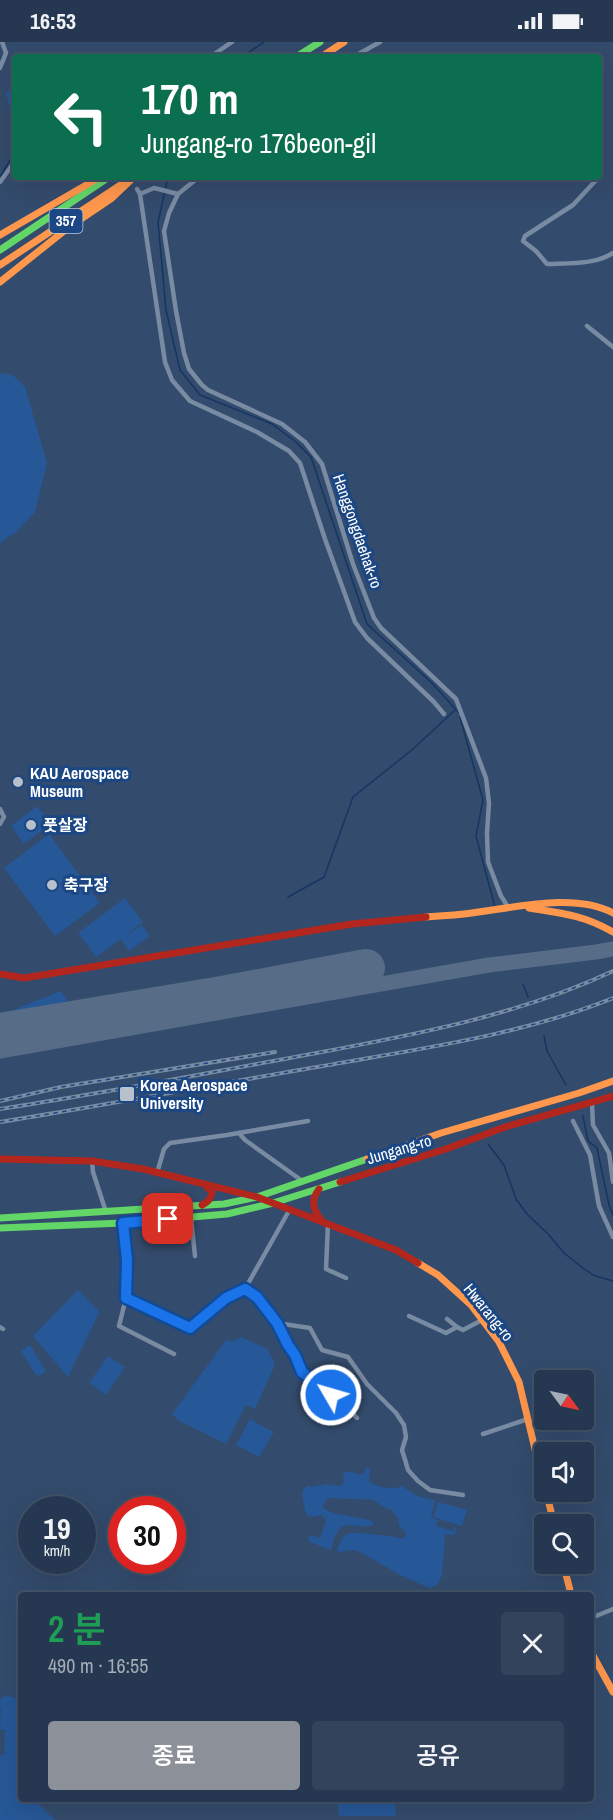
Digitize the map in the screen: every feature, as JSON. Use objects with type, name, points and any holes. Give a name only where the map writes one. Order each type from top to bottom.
[{"type":"main road","points":[[301,54],[320,42]]},
{"type":"main road","points":[[326,54],[344,42]]},
{"type":"main road","points":[[0,235],[94,180]]},
{"type":"main road","name":"357","points":[[0,250],[105,180]]},
{"type":"main road","name":"357","points":[[0,265],[128,180]]},
{"type":"main road","points":[[0,282],[69,226],[112,198],[130,180]]},
{"type":"main road","points":[[0,974],[24,978],[352,924],[518,906],[576,902],[604,908],[613,913]]},
{"type":"main road","points":[[518,906],[568,914],[594,921],[613,932]]},
{"type":"main road","name":"Jungang-ro","points":[[0,1218],[224,1204],[257,1197],[301,1180],[432,1137],[613,1081]]},
{"type":"main road","name":"Jungang-ro","points":[[0,1228],[123,1223],[227,1214],[273,1203],[446,1149],[505,1127],[613,1096]]},
{"type":"main road","name":"Hwarang-ro","points":[[0,1159],[92,1161],[143,1168],[257,1197],[396,1250],[438,1275],[471,1305],[499,1342],[519,1382],[534,1444]]},
{"type":"main road","points":[[202,1205],[212,1196],[212,1192],[204,1185]]},
{"type":"main road","points":[[325,1223],[313,1207],[312,1200],[317,1190],[327,1185]]},
{"type":"main road","points":[[566,1574],[570,1592]]},
{"type":"main road","points":[[594,1657],[613,1692]]},
{"type":"street","points":[[0,68],[6,53],[2,42]]},
{"type":"street","points":[[214,54],[232,42]]},
{"type":"street","points":[[358,54],[380,42]]},
{"type":"street","points":[[0,182],[12,165]]},
{"type":"street","points":[[178,195],[196,180]]},
{"type":"street","points":[[596,180],[573,205],[525,236],[523,241],[547,264],[592,261],[613,253]]},
{"type":"street","name":"Hanggongdaehak-ro","points":[[444,714],[367,639],[355,622],[300,463],[289,451],[257,432],[190,401],[172,380],[165,362],[138,192],[154,188],[178,195],[169,213],[164,231],[176,311],[189,369],[208,390],[282,424],[305,442],[322,464],[353,564],[374,618],[381,628],[456,699],[486,778],[489,803],[487,833],[489,862],[506,908]]},
{"type":"street","points":[[587,326],[613,347]]},
{"type":"street","points":[[0,809],[4,817],[0,824]]},
{"type":"street","points":[[592,1103],[593,1125],[609,1154],[613,1182]]},
{"type":"street","points":[[157,1173],[164,1149],[170,1143],[308,1121]]},
{"type":"street","points":[[573,1121],[590,1155],[599,1206],[613,1237]]},
{"type":"street","points":[[239,1133],[245,1140],[301,1180]]},
{"type":"street","points":[[92,1161],[93,1172],[106,1212]]},
{"type":"street","points":[[126,1298],[190,1328],[226,1298],[245,1289],[290,1209]]},
{"type":"street","points":[[191,1218],[195,1256]]},
{"type":"street","points":[[123,1223],[127,1260],[126,1298],[118,1326],[174,1354]]},
{"type":"street","points":[[325,1223],[326,1269],[346,1278]]},
{"type":"street","points":[[245,1289],[257,1297],[277,1323],[302,1372],[357,1418]]},
{"type":"street","points":[[409,1316],[446,1333],[457,1327]]},
{"type":"street","points":[[447,1319],[464,1330],[483,1320]]},
{"type":"street","points":[[277,1323],[310,1328],[322,1350],[348,1358],[366,1384],[396,1413],[404,1425],[406,1437],[402,1450],[408,1470],[430,1490],[463,1495]]},
{"type":"street","points":[[483,1434],[528,1419]]},
{"type":"street","points":[[594,1617],[613,1608]]},
{"type":"shaded area","points":[[12,85],[12,116],[6,94]]},
{"type":"shaded area","points":[[0,374],[14,376],[25,387],[47,463],[35,512],[15,533],[2,541],[0,547]]},
{"type":"shaded area","name":"풋살장","points":[[37,806],[51,824],[24,844],[11,826]]},
{"type":"shaded area","name":"축구장","points":[[49,834],[100,903],[55,936],[4,868]]},
{"type":"shaded area","points":[[125,898],[143,922],[124,937],[142,925],[150,936],[129,951],[121,939],[96,957],[78,933]]},
{"type":"shaded area","points":[[61,991],[70,1005],[71,1012],[0,1024],[0,1013]]},
{"type":"shaded area","points":[[78,1290],[99,1313],[68,1377],[33,1336]]},
{"type":"shaded area","points":[[241,1337],[268,1349],[275,1365],[255,1409],[246,1405],[226,1444],[179,1421],[172,1414],[226,1340],[234,1341]]},
{"type":"shaded area","points":[[30,1345],[46,1371],[39,1376],[35,1374],[21,1351]]},
{"type":"shaded area","points":[[108,1356],[125,1367],[106,1395],[89,1383]]},
{"type":"shaded area","points":[[250,1419],[274,1432],[259,1457],[236,1445]]},
{"type":"shaded area","points":[[366,1468],[370,1469],[369,1481],[380,1487],[402,1486],[417,1496],[435,1500],[431,1517],[438,1520],[436,1526],[453,1531],[456,1528],[455,1535],[445,1534],[442,1573],[436,1586],[427,1587],[400,1575],[362,1553],[353,1550],[337,1552],[342,1539],[348,1534],[386,1535],[402,1539],[407,1534],[398,1524],[399,1519],[390,1509],[373,1500],[328,1498],[323,1505],[324,1509],[369,1520],[374,1522],[373,1525],[342,1526],[334,1538],[331,1550],[310,1542],[308,1537],[312,1535],[320,1538],[326,1521],[322,1515],[308,1516],[302,1492],[308,1485],[311,1487],[327,1484],[340,1486],[344,1482],[343,1474],[347,1471],[362,1475]]},
{"type":"shaded area","points":[[438,1502],[467,1510],[462,1526],[433,1517]]},
{"type":"shaded area","points":[[6,1695],[15,1698],[18,1696],[18,1802],[37,1802],[55,1820],[0,1820],[0,1755],[4,1755],[5,1730],[0,1729],[0,1700]]},
{"type":"shaded area","points":[[337,1802],[394,1802],[396,1816],[339,1816]]},
{"type":"waterway","points":[[246,54],[264,42]]},
{"type":"waterway","points":[[0,177],[12,157]]},
{"type":"waterway","points":[[167,180],[158,222],[166,310],[180,370],[200,395],[272,424],[311,457],[367,624],[432,683],[459,713]]},
{"type":"waterway","points":[[288,897],[324,877],[353,797],[413,749],[455,710]]},
{"type":"waterway","points":[[460,717],[483,800],[476,836],[495,907]]},
{"type":"waterway","points":[[523,984],[528,997]]},
{"type":"waterway","points":[[544,1036],[547,1051],[566,1085]]},
{"type":"waterway","points":[[583,1116],[588,1141],[597,1148],[613,1215]]},
{"type":"waterway","points":[[488,1144],[504,1165],[516,1199],[527,1214],[564,1253],[583,1268],[593,1275],[613,1281]]},
{"type":"taxiway","points":[[0,1051],[489,965],[613,949]]},
{"type":"taxiway","points":[[91,1017],[95,1034]]},
{"type":"runway","points":[[0,1032],[366,968]]},
{"type":"railway","points":[[0,1109],[105,1092],[406,1036],[533,1003],[613,971]]},
{"type":"railway","points":[[0,1122],[467,1040],[541,1022],[613,998]]},
{"type":"railway","points":[[0,1101],[61,1087],[275,1052]]},
{"type":"traffic: fast","points":[[301,54],[320,42]]},
{"type":"traffic: fast","points":[[0,250],[105,180]]},
{"type":"traffic: fast","points":[[0,1218],[224,1204],[257,1197],[367,1159]]},
{"type":"traffic: fast","points":[[0,1228],[123,1223],[227,1214],[273,1203],[340,1182]]},
{"type":"traffic: slow","points":[[326,54],[344,42]]},
{"type":"traffic: slow","points":[[0,235],[95,180]]},
{"type":"traffic: slow","points":[[0,282],[69,227],[112,198],[131,180]]},
{"type":"traffic: slow","points":[[0,265],[122,184]]},
{"type":"traffic: slow","points":[[426,917],[562,902],[581,903],[613,913]]},
{"type":"traffic: slow","points":[[529,908],[582,918],[613,932]]},
{"type":"traffic: slow","points":[[367,1159],[441,1133],[613,1081]]},
{"type":"traffic: slow","points":[[418,1263],[438,1275],[471,1305],[499,1342],[519,1382],[534,1445]]},
{"type":"traffic: slow","points":[[549,1502],[552,1514]]},
{"type":"traffic: slow","points":[[566,1574],[570,1592]]},
{"type":"traffic: slow","points":[[594,1657],[613,1692]]},
{"type":"traffic: jam","points":[[0,974],[24,978],[352,924],[426,917]]},
{"type":"traffic: jam","points":[[340,1182],[446,1149],[505,1127],[613,1096]]},
{"type":"traffic: jam","points":[[0,1159],[92,1161],[143,1169],[257,1197],[396,1250],[418,1263]]},
{"type":"traffic: jam","points":[[202,1205],[209,1200],[212,1192],[205,1185]]},
{"type":"traffic: jam","points":[[319,1189],[314,1198],[314,1205],[322,1221]]},
{"type":"place","name":"KAU Aerospace Museum","points":[[18,782]]},
{"type":"place","name":"풋살장","points":[[31,825]]},
{"type":"place","name":"축구장","points":[[52,885]]},
{"type":"place","name":"Korea Aerospace University","points":[[127,1094]]},
{"type":"route","points":[[168,1219],[123,1223],[127,1260],[126,1298],[190,1328],[226,1298],[245,1289],[257,1297],[277,1323],[302,1372],[331,1395]]}]
